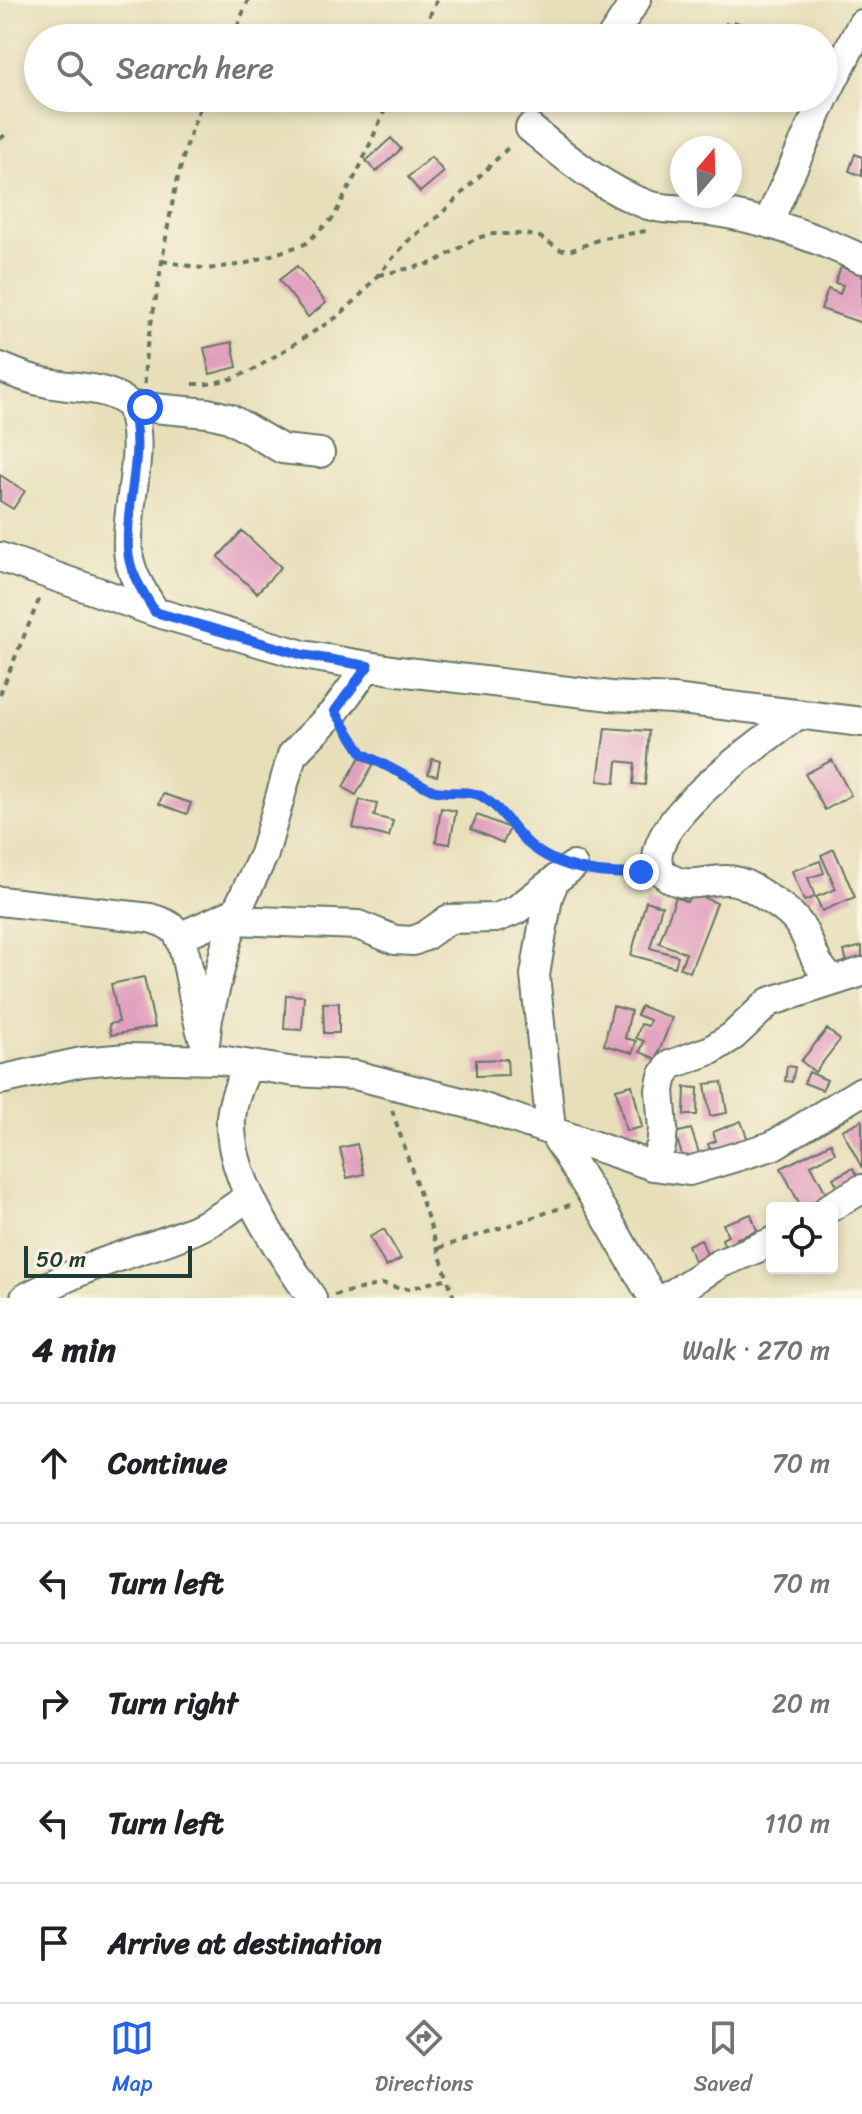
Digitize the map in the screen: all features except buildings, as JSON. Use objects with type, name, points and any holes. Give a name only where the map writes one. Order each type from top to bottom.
[{"type":"street","points":[[620,24],[636,0]]},
{"type":"street","points":[[838,71],[862,24]]},
{"type":"street","points":[[768,223],[818,112]]},
{"type":"street","points":[[530,128],[593,177],[625,196],[653,206],[712,211],[768,223],[801,232],[862,259]]},
{"type":"street","points":[[0,367],[25,378],[50,383],[145,395],[229,418],[282,449],[320,453]]},
{"type":"street","points":[[145,395],[136,421],[137,454],[128,549],[136,581],[155,612]]},
{"type":"street","points":[[0,557],[155,612],[303,655],[611,696],[673,699],[862,722]]},
{"type":"street","points":[[212,1052],[208,1018],[235,916],[264,854],[292,755],[335,711],[368,666]]},
{"type":"street","points":[[796,716],[708,784],[677,817],[664,836],[659,851],[659,867],[666,876],[678,882],[696,884],[732,880],[769,898],[799,924],[819,967],[833,980]]},
{"type":"street","points":[[179,937],[235,916],[358,925],[395,940],[413,941],[449,919],[496,918],[516,910],[564,873]]},
{"type":"street","points":[[564,873],[548,897],[535,975],[551,1129],[653,1298]]},
{"type":"street","points":[[0,901],[150,918],[166,923],[179,937],[195,1017],[212,1052]]},
{"type":"street","points":[[653,1166],[661,1146],[663,1129],[660,1090],[663,1076],[670,1065],[711,1050],[733,1036],[769,1002],[862,972]]},
{"type":"street","points":[[0,1080],[82,1062],[212,1052],[248,1065],[295,1072],[355,1075],[382,1081],[481,1107],[653,1166],[689,1171],[772,1146],[862,1091]]},
{"type":"street","points":[[248,1065],[237,1090],[231,1118],[233,1143],[249,1195],[312,1298]]},
{"type":"street","points":[[838,1203],[862,1189]]},
{"type":"street","points":[[25,1298],[82,1270],[180,1237],[229,1213],[249,1195]]},
{"type":"street","points":[[666,1298],[719,1264],[766,1244]]},
{"type":"path","points":[[239,24],[248,0]]},
{"type":"path","points":[[426,24],[437,0]]},
{"type":"path","points":[[145,395],[144,355],[184,149],[199,112]]},
{"type":"path","points":[[162,261],[207,269],[244,264],[305,244],[333,218],[384,112]]},
{"type":"path","points":[[186,385],[231,379],[253,370],[337,317],[407,242],[441,214],[530,128],[542,112]]},
{"type":"path","points":[[377,275],[433,263],[490,234],[525,234],[540,237],[561,250],[572,250],[603,238],[656,230]]},
{"type":"path","points":[[0,694],[49,575]]},
{"type":"path","points":[[335,711],[362,753],[432,790],[444,794],[477,794],[511,822],[526,842],[564,873],[617,875],[659,867]]},
{"type":"path","points":[[382,1081],[454,1298]]},
{"type":"path","points":[[439,1248],[595,1198]]},
{"type":"path","points":[[324,1298],[382,1284],[402,1289],[448,1278]]},
{"type":"route","points":[[145,407],[131,406],[136,421],[137,454],[128,549],[136,581],[155,612],[303,655],[368,666],[335,711],[362,753],[432,790],[444,794],[477,794],[498,810],[526,842],[542,854],[596,873],[617,875],[641,872]]}]
